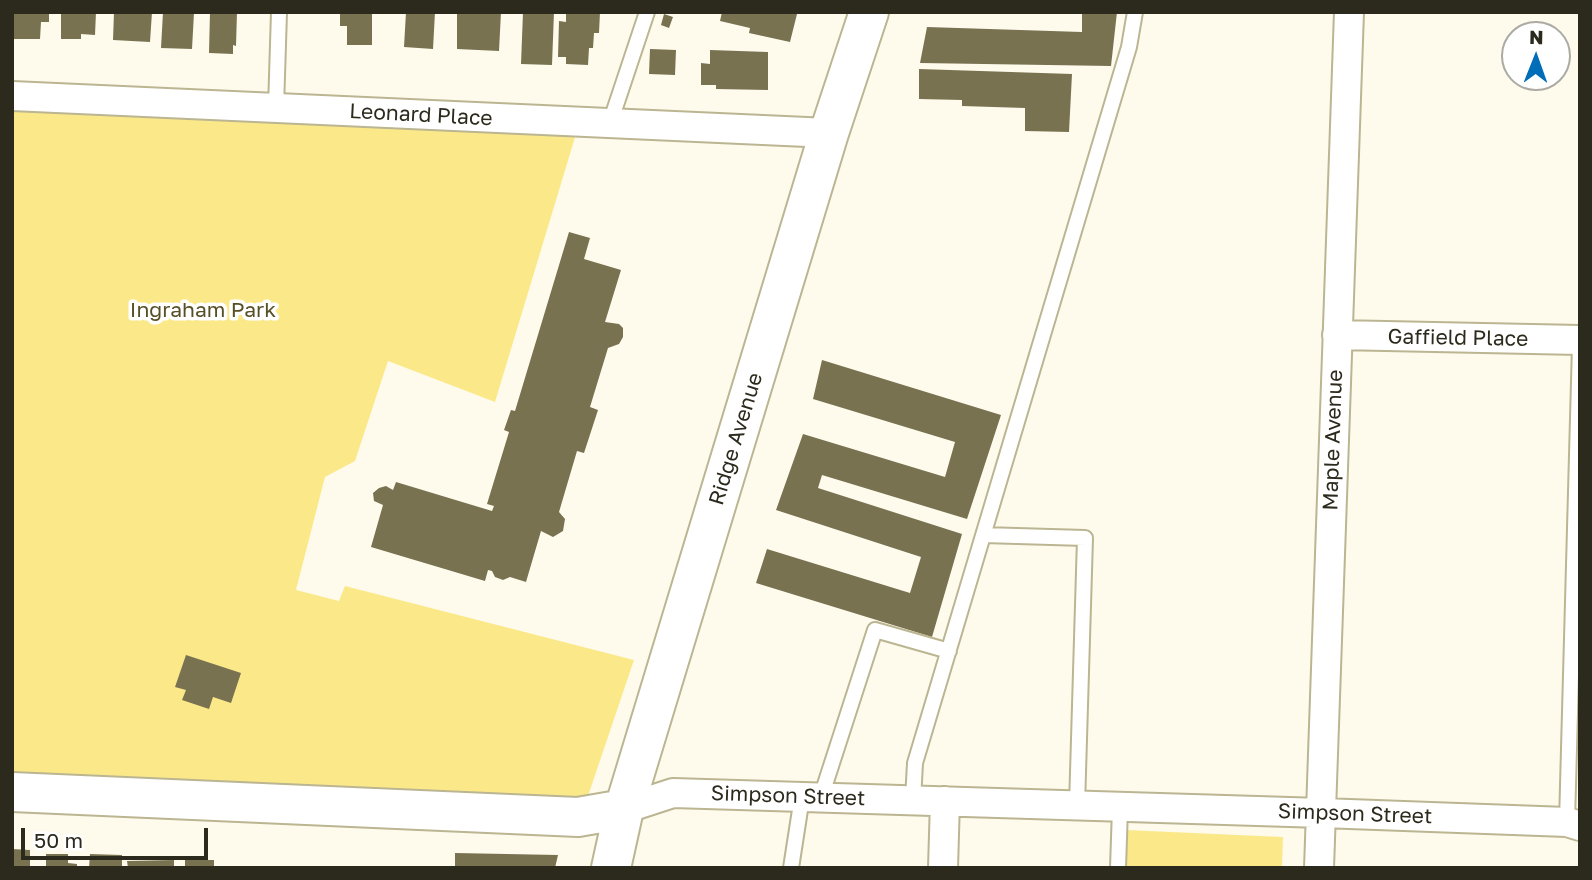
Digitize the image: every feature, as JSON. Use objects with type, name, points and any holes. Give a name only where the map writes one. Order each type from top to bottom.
[{"type":"street","name":"Ridge Avenue","points":[[611,868],[624,809],[829,133],[869,12]]},
{"type":"street","name":"Maple Avenue","points":[[1319,868],[1349,12]]},
{"type":"street","name":"Leonard Place","points":[[12,96],[829,133]]},
{"type":"street","name":"Gaffield Place","points":[[1337,335],[1580,343]]},
{"type":"street","name":"Simpson Street","points":[[12,792],[578,817],[624,809],[673,793],[1576,822]]},
{"type":"street","points":[[943,868],[945,801]]},
{"type":"lane","points":[[276,108],[279,12]]},
{"type":"lane","points":[[610,123],[647,12]]},
{"type":"lane","points":[[913,800],[915,763],[1129,47],[1135,12]]},
{"type":"lane","points":[[1576,822],[1580,343]]},
{"type":"lane","points":[[983,535],[1085,538],[1077,806]]},
{"type":"lane","points":[[791,868],[812,797],[875,630],[949,651]]},
{"type":"lane","points":[[1118,868],[1120,808]]},
{"type":"green space","name":"Ingraham Park","points":[[12,109],[576,134],[495,402],[388,361],[355,461],[325,477],[296,590],[339,601],[345,586],[634,660],[587,799],[12,777]]},
{"type":"green space","points":[[1126,830],[1283,837],[1282,868],[1125,868]]},
{"type":"building","points":[[12,12],[49,12],[49,22],[41,22],[40,39],[12,39]]},
{"type":"building","points":[[61,12],[96,12],[95,35],[81,34],[81,39],[61,39]]},
{"type":"building","points":[[114,12],[152,12],[150,42],[113,40]]},
{"type":"building","points":[[163,12],[194,13],[192,49],[161,48]]},
{"type":"building","points":[[210,12],[237,12],[236,46],[233,45],[233,54],[209,53]]},
{"type":"building","points":[[340,12],[372,12],[372,45],[347,45],[347,26],[340,26]]},
{"type":"building","points":[[406,12],[435,12],[433,49],[404,47]]},
{"type":"building","points":[[457,12],[501,12],[499,51],[457,49]]},
{"type":"building","points":[[523,12],[554,12],[552,65],[521,64]]},
{"type":"building","points":[[566,12],[600,12],[599,33],[594,33],[593,48],[589,48],[588,65],[566,64],[566,57],[558,57],[559,21],[566,22]]},
{"type":"building","points":[[722,12],[797,14],[790,42],[749,33],[750,28],[720,21]]},
{"type":"building","points":[[1082,12],[1117,12],[1111,66],[920,63],[927,27],[1082,32]]},
{"type":"building","points":[[664,14],[673,17],[669,28],[661,25]]},
{"type":"building","points":[[650,49],[676,50],[675,75],[649,74]]},
{"type":"building","points":[[710,50],[768,52],[768,90],[716,89],[716,85],[701,85],[701,63],[710,64]]},
{"type":"building","points":[[919,69],[1072,74],[1069,132],[1025,131],[1025,108],[962,106],[962,100],[919,99]]},
{"type":"building","points":[[569,232],[590,238],[584,259],[621,270],[605,322],[619,324],[623,328],[623,337],[619,344],[608,348],[590,407],[598,410],[584,453],[577,451],[559,512],[565,519],[563,531],[553,537],[541,531],[526,582],[510,577],[503,580],[488,570],[485,581],[371,547],[383,505],[374,501],[373,493],[386,486],[393,490],[396,482],[492,511],[494,506],[487,504],[509,432],[504,430],[511,410],[515,411]]},
{"type":"building","points":[[822,360],[1001,415],[967,519],[822,475],[818,488],[962,534],[932,637],[756,583],[767,549],[910,593],[921,557],[776,510],[803,434],[945,477],[955,442],[813,399]]},
{"type":"building","points":[[186,655],[241,673],[231,703],[213,697],[209,709],[182,700],[186,690],[175,687]]},
{"type":"building","points":[[12,849],[30,850],[30,868],[12,868]]},
{"type":"building","points":[[455,853],[558,855],[555,868],[455,868]]},
{"type":"building","points":[[46,854],[68,854],[68,863],[77,864],[77,868],[46,868]]},
{"type":"building","points":[[90,854],[122,855],[122,868],[89,868]]},
{"type":"building","points":[[174,860],[174,868],[128,868],[127,861]]},
{"type":"building","points":[[185,860],[214,860],[214,868],[185,868]]}]
